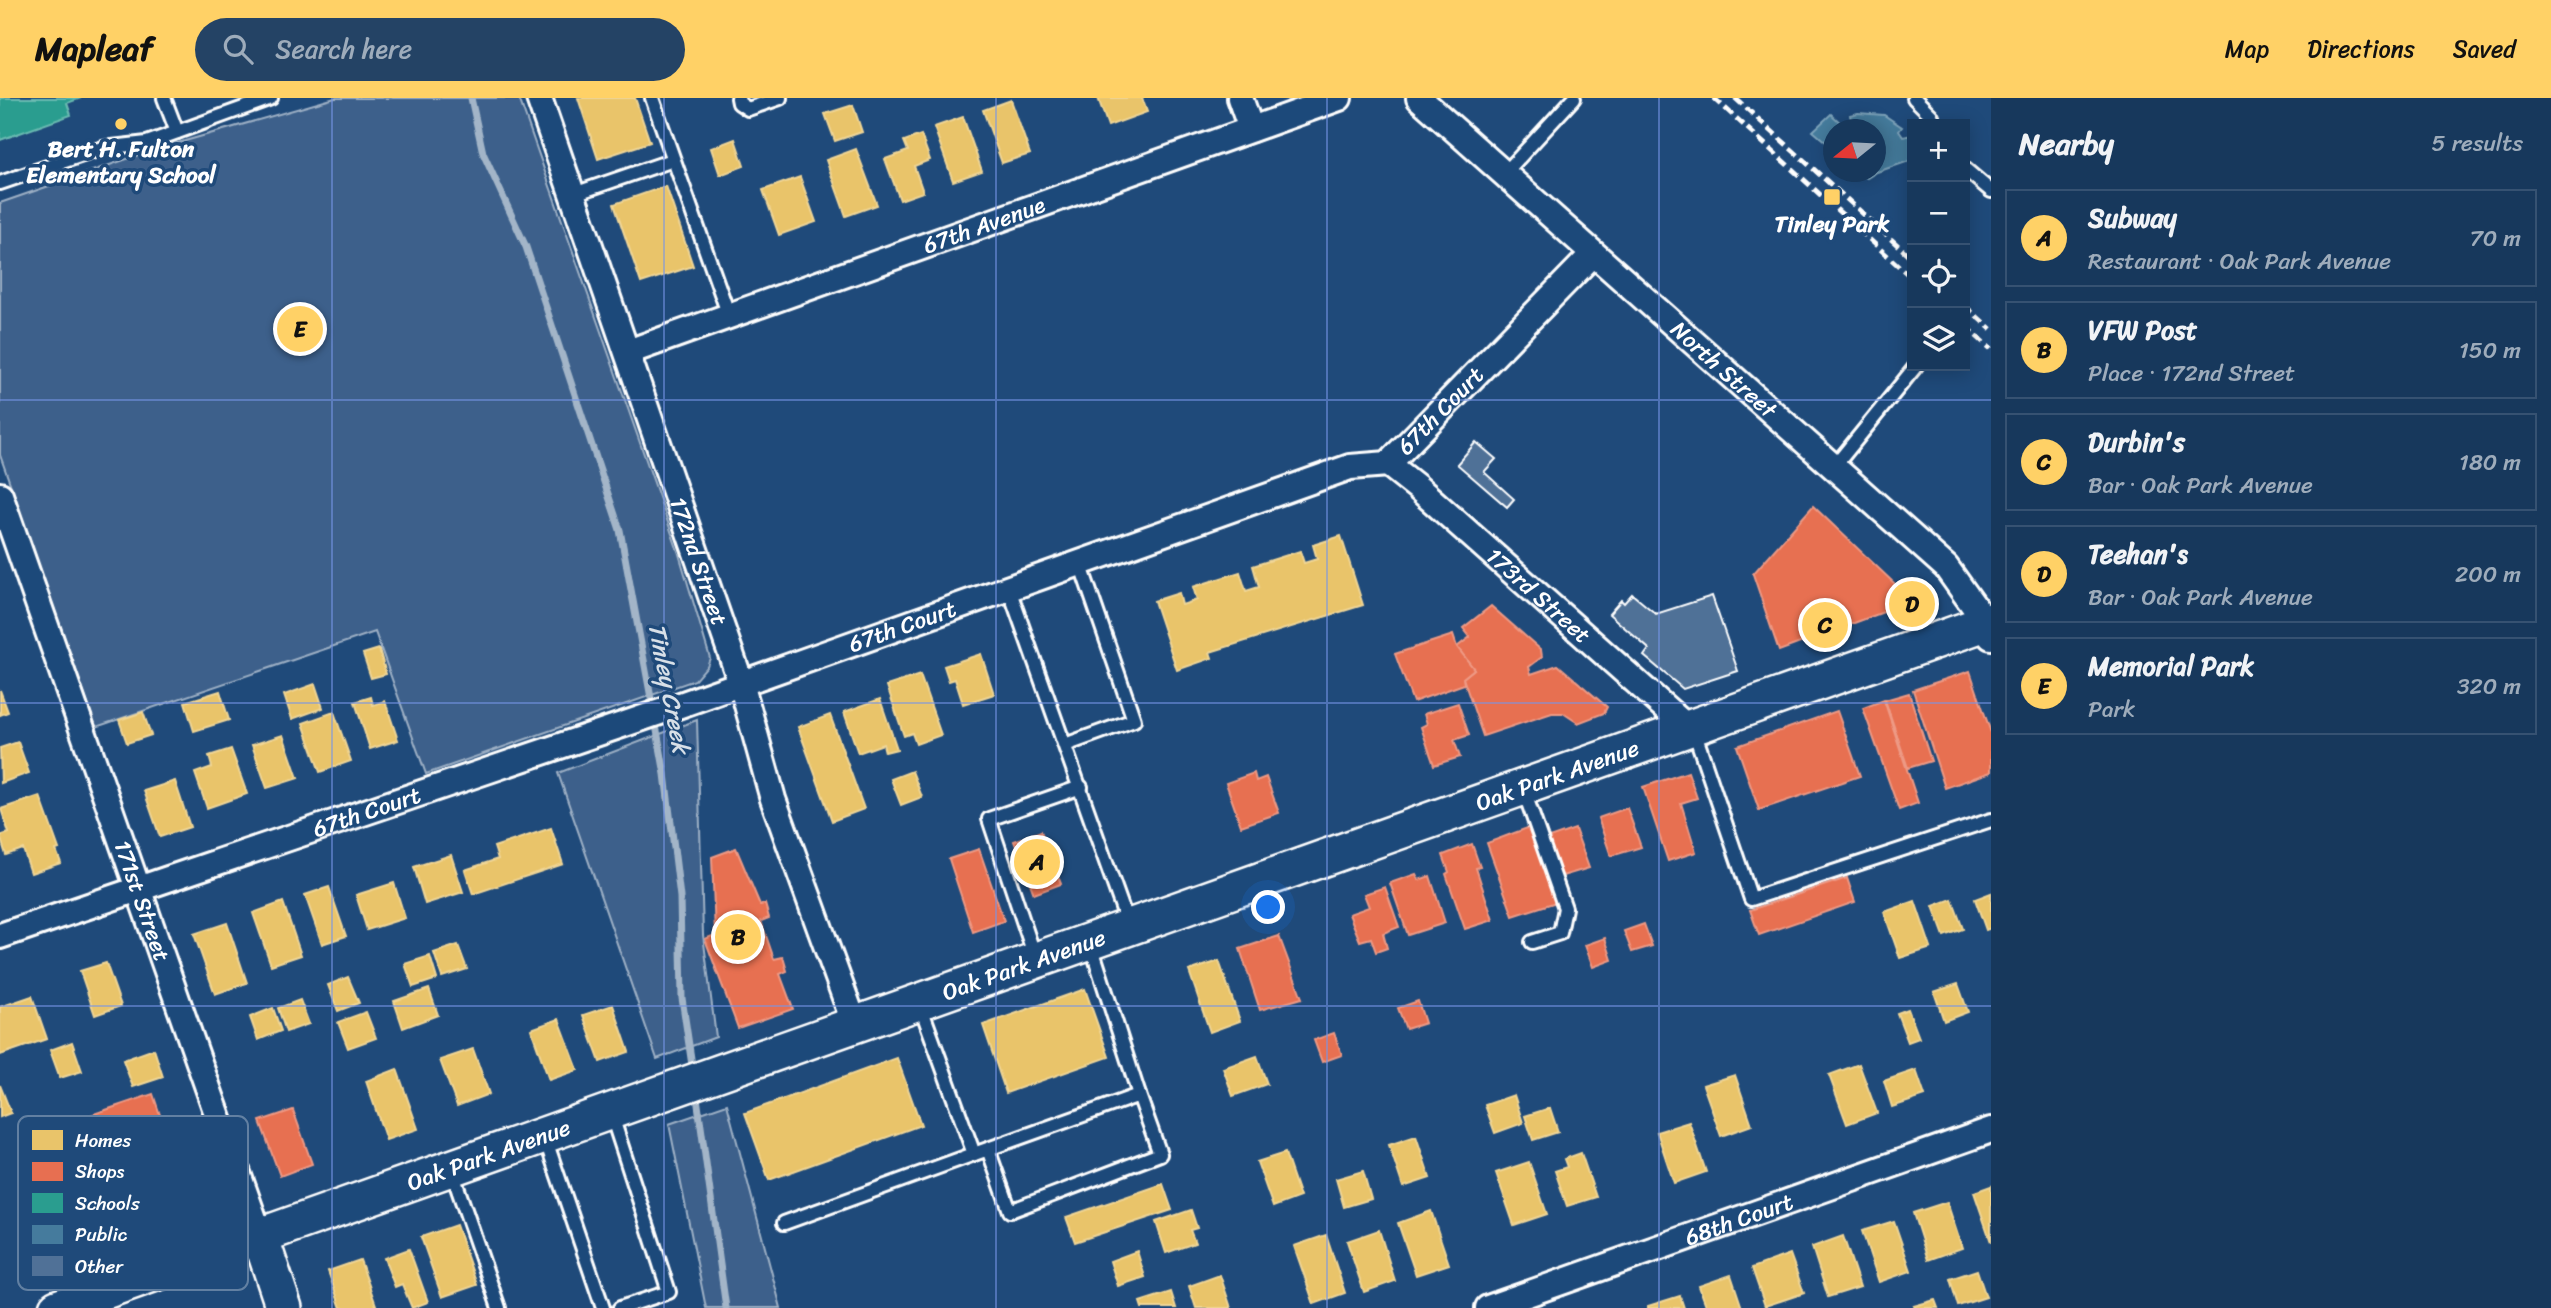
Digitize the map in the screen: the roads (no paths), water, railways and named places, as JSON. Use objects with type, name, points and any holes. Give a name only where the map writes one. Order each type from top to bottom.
[{"type":"street","name":"172nd Street","points":[[539,98],[741,683],[773,799],[855,1025]]},
{"type":"street","points":[[1240,98],[1251,129]]},
{"type":"street","name":"67th Avenue","points":[[628,352],[1339,98]]},
{"type":"street","name":"North Street","points":[[1419,98],[1946,566],[1989,627]]},
{"type":"street","name":"67th Court","points":[[0,936],[669,709],[1350,467],[1388,464],[1593,254]]},
{"type":"street","name":"173rd Street","points":[[1388,464],[1691,727]]},
{"type":"street","name":"171st Street","points":[[0,495],[218,1116]]},
{"type":"street","name":"Oak Park Avenue","points":[[248,1241],[1691,727],[1989,627]]},
{"type":"street","name":"68th Court","points":[[1488,1308],[1991,1130]]},
{"type":"street","name":"171st Street","points":[[248,1202],[284,1308]]},
{"type":"street","name":"Oak Park Avenue","points":[[57,1308],[108,1299],[130,1290]]},
{"type":"lane","points":[[164,98],[177,132]]},
{"type":"lane","points":[[230,98],[235,111]]},
{"type":"lane","points":[[0,183],[103,148],[147,143],[271,98]]},
{"type":"lane","points":[[652,98],[729,316]]},
{"type":"lane","points":[[738,98],[739,103],[748,109],[780,98]]},
{"type":"lane","points":[[1505,173],[1574,98]]},
{"type":"lane","points":[[1914,98],[1933,119]]},
{"type":"lane","points":[[574,194],[673,160]]},
{"type":"lane","points":[[1970,173],[1991,191]]},
{"type":"lane","points":[[1834,467],[1912,371]]},
{"type":"lane","points":[[1065,745],[1134,720],[1080,564]]},
{"type":"lane","points":[[1009,589],[1129,927]]},
{"type":"lane","points":[[1691,727],[1751,899],[1991,820]]},
{"type":"lane","points":[[1036,960],[989,819],[1081,787]]},
{"type":"lane","points":[[1522,787],[1565,908],[1560,933],[1532,942]]},
{"type":"lane","points":[[988,1149],[1010,1211],[1160,1154],[1090,941]]},
{"type":"lane","points":[[919,1002],[974,1154]]},
{"type":"lane","points":[[784,1223],[1139,1095]]},
{"type":"lane","points":[[610,1111],[669,1292],[620,1308]]},
{"type":"lane","points":[[544,1135],[603,1308]]},
{"type":"lane","points":[[451,1168],[499,1308]]},
{"type":"waterway","name":"Tinley Creek","points":[[471,98],[483,153],[526,247],[620,530],[665,774],[680,897],[682,998],[693,1072]]},
{"type":"waterway","name":"Tinley Creek","points":[[696,1090],[726,1308]]},
{"type":"railway","points":[[1714,98],[1907,273]]},
{"type":"railway","points":[[1735,98],[1907,253]]},
{"type":"railway","points":[[1967,308],[1991,329]]},
{"type":"railway","points":[[1970,330],[1991,349]]},
{"type":"place","name":"Bert H. Fulton Elementary School","points":[[121,124]]},
{"type":"place","name":"Tinley Park","points":[[1832,197]]},
{"type":"place","name":"Memorial Park","points":[[300,329]]},
{"type":"place","name":"Teehan's","points":[[1912,604]]},
{"type":"place","name":"Durbin's","points":[[1825,625]]},
{"type":"place","name":"Subway","points":[[1037,862]]},
{"type":"place","name":"VFW Post","points":[[738,937]]}]
